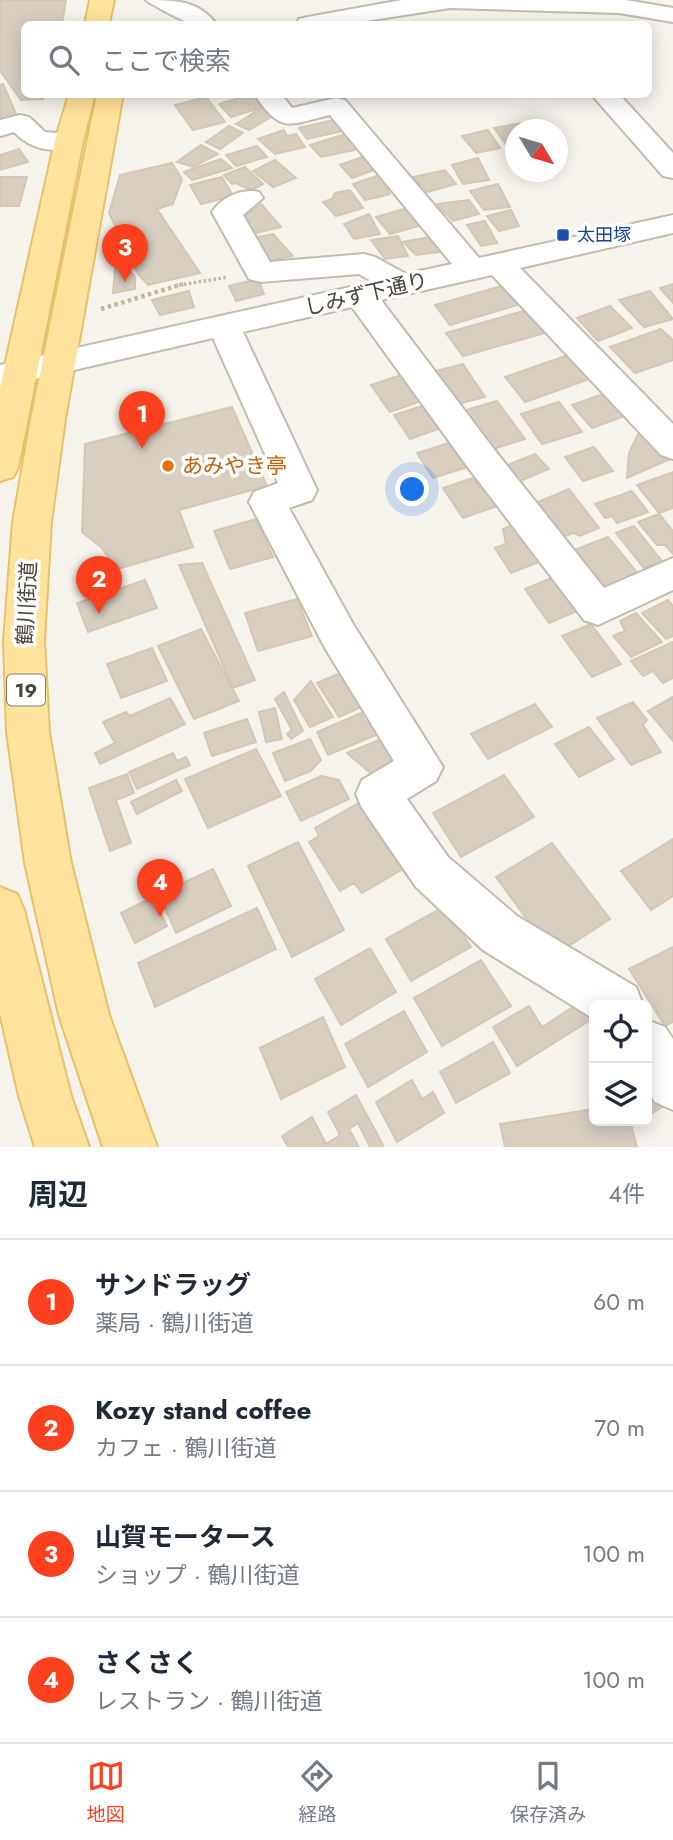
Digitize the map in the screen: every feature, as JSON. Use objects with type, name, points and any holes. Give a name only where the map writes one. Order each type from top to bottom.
[{"type":"main road","points":[[98,21],[102,0]]},
{"type":"main road","name":"鶴川街道","points":[[81,98],[69,141],[26,369],[31,535],[24,641],[29,732],[48,863],[84,1015],[130,1147]]},
{"type":"main road","name":"鶴川街道","points":[[0,468],[26,369],[109,98]]},
{"type":"main road","points":[[0,911],[45,1096],[62,1147]]},
{"type":"street","points":[[158,0],[181,8],[200,21]]},
{"type":"street","points":[[325,21],[450,1],[619,6],[673,15]]},
{"type":"street","points":[[512,1],[530,21]]},
{"type":"street","points":[[270,98],[286,117],[336,106],[486,266],[673,446]]},
{"type":"street","points":[[608,98],[673,170]]},
{"type":"street","points":[[0,128],[20,123],[38,140],[69,141]]},
{"type":"street","points":[[249,198],[228,212],[260,272],[364,264],[403,286]]},
{"type":"street","name":"しみず下通り","points":[[26,369],[673,224]]},
{"type":"street","points":[[361,296],[480,457],[598,609],[673,573]]},
{"type":"street","points":[[224,326],[299,490],[267,502],[340,636],[421,766],[378,794],[432,872],[500,933],[610,1000]]},
{"type":"street","points":[[652,1052],[673,1084]]},
{"type":"path","points":[[95,312],[176,285],[260,272]]},
{"type":"building","points":[[0,0],[66,0],[62,21],[21,21],[21,98],[43,99],[21,100],[0,71]]},
{"type":"building","points":[[3,84],[18,118],[0,121],[0,85]]},
{"type":"building","points":[[207,98],[225,122],[193,130],[175,105]]},
{"type":"building","points":[[239,98],[260,98],[263,107],[231,117],[219,104]]},
{"type":"building","points":[[263,107],[276,114],[249,130],[236,124]]},
{"type":"building","points":[[333,120],[343,131],[307,139],[299,128]]},
{"type":"building","points":[[229,126],[243,133],[220,149],[206,142]]},
{"type":"building","points":[[505,126],[505,143],[494,128]]},
{"type":"building","points":[[284,130],[287,136],[296,134],[305,147],[275,154],[258,139]]},
{"type":"building","points":[[488,130],[500,148],[476,153],[462,136]]},
{"type":"building","points":[[346,134],[359,149],[321,157],[310,145]]},
{"type":"building","points":[[201,145],[218,154],[193,167],[177,162]]},
{"type":"building","points":[[257,146],[267,157],[236,166],[226,155]]},
{"type":"building","points":[[19,149],[28,162],[0,170],[0,155]]},
{"type":"building","points":[[365,156],[374,170],[352,178],[340,165]]},
{"type":"building","points":[[478,158],[489,180],[463,184],[452,165]]},
{"type":"building","points":[[221,159],[232,168],[192,180],[184,172]]},
{"type":"building","points":[[275,160],[296,178],[273,187],[253,171]]},
{"type":"building","points":[[172,163],[182,179],[173,204],[157,209],[200,273],[148,285],[138,274],[109,213],[120,175]]},
{"type":"building","points":[[245,167],[263,184],[252,190],[232,184],[224,175]]},
{"type":"building","points":[[445,170],[456,184],[427,192],[413,177]]},
{"type":"building","points":[[380,175],[390,194],[365,200],[353,184]]},
{"type":"building","points":[[0,177],[27,177],[19,206],[0,206]]},
{"type":"building","points":[[222,177],[233,196],[201,204],[190,185]]},
{"type":"building","points":[[498,184],[510,207],[484,210],[470,191]]},
{"type":"building","points":[[350,190],[363,208],[336,216],[323,202],[332,199],[335,193]]},
{"type":"building","points":[[469,200],[479,214],[453,221],[437,204]]},
{"type":"building","points":[[261,204],[281,227],[248,235],[240,220]]},
{"type":"building","points":[[408,208],[419,226],[390,234],[376,217]]},
{"type":"building","points":[[511,210],[519,226],[499,231],[487,216]]},
{"type":"building","points":[[369,214],[380,234],[354,239],[344,224]]},
{"type":"building","points":[[485,221],[497,243],[481,246],[467,225]]},
{"type":"building","points":[[273,234],[293,256],[261,263],[248,239]]},
{"type":"building","points":[[442,235],[448,251],[416,255],[403,242]]},
{"type":"building","points":[[398,236],[408,256],[385,259],[371,240]]},
{"type":"building","points":[[118,257],[135,277],[135,289],[113,293],[116,258]]},
{"type":"building","points":[[258,279],[264,294],[236,301],[229,286]]},
{"type":"building","points":[[515,282],[531,301],[450,325],[435,305]]},
{"type":"building","points":[[673,284],[673,303],[660,288]]},
{"type":"building","points":[[189,291],[194,307],[160,315],[152,300]]},
{"type":"building","points":[[650,291],[673,319],[644,327],[619,300]]},
{"type":"building","points":[[610,306],[632,328],[598,341],[577,318]]},
{"type":"building","points":[[534,308],[552,331],[463,356],[446,333]]},
{"type":"building","points":[[661,329],[673,340],[673,360],[635,373],[610,347]]},
{"type":"building","points":[[574,353],[595,377],[525,402],[505,377]]},
{"type":"building","points":[[463,364],[485,397],[458,404],[436,371]]},
{"type":"building","points":[[401,375],[421,401],[390,412],[371,385]]},
{"type":"building","points":[[612,391],[632,413],[592,428],[572,405]]},
{"type":"building","points":[[497,401],[525,439],[493,449],[466,410]]},
{"type":"building","points":[[559,402],[582,432],[542,444],[521,414]]},
{"type":"building","points":[[425,405],[441,428],[410,439],[394,415]]},
{"type":"building","points":[[232,407],[267,486],[179,510],[193,547],[117,569],[101,547],[82,532],[85,444]]},
{"type":"building","points":[[642,426],[673,458],[627,478],[629,453]]},
{"type":"building","points":[[449,443],[456,454],[462,452],[471,466],[433,478],[417,453]]},
{"type":"building","points":[[594,447],[613,471],[583,481],[565,457]]},
{"type":"building","points":[[535,454],[549,469],[518,482],[505,466]]},
{"type":"building","points":[[673,472],[673,508],[659,513],[637,485]]},
{"type":"building","points":[[473,478],[480,488],[491,492],[500,505],[463,518],[443,488]]},
{"type":"building","points":[[569,489],[599,528],[579,536],[574,533],[565,536],[538,502]]},
{"type":"building","points":[[632,491],[648,512],[617,523],[612,516],[605,518],[595,504]]},
{"type":"building","points":[[659,514],[673,531],[673,554],[665,545],[657,545],[638,522]]},
{"type":"building","points":[[256,519],[273,557],[230,569],[214,531]]},
{"type":"building","points":[[518,523],[544,560],[511,573],[495,548],[506,544],[503,529]]},
{"type":"building","points":[[634,526],[662,561],[644,568],[616,533]]},
{"type":"building","points":[[608,537],[640,576],[603,591],[572,551]]},
{"type":"building","points":[[202,563],[255,680],[233,688],[179,565]]},
{"type":"building","points":[[559,575],[584,608],[549,623],[525,589]]},
{"type":"building","points":[[145,580],[157,608],[88,632],[77,603]]},
{"type":"building","points":[[297,599],[312,636],[258,651],[245,613]]},
{"type":"building","points":[[668,600],[673,606],[673,636],[666,639],[642,613]]},
{"type":"building","points":[[636,613],[662,642],[631,657],[613,636],[625,631],[620,621]]},
{"type":"building","points":[[591,624],[621,664],[592,677],[562,636]]},
{"type":"building","points":[[201,629],[239,701],[194,719],[158,646]]},
{"type":"building","points":[[673,642],[673,678],[663,683],[653,671],[643,676],[631,661]]},
{"type":"building","points":[[152,648],[167,681],[121,698],[107,664]]},
{"type":"building","points":[[347,670],[368,704],[339,717],[317,683]]},
{"type":"building","points":[[311,681],[333,717],[310,727],[294,700]]},
{"type":"building","points":[[284,692],[303,731],[291,739],[287,734],[292,730],[275,699]]},
{"type":"building","points":[[673,697],[673,741],[648,711]]},
{"type":"building","points":[[170,698],[185,724],[100,764],[95,753],[115,743],[103,722],[126,712],[130,716]]},
{"type":"building","points":[[633,702],[647,720],[643,725],[661,752],[631,765],[597,718]]},
{"type":"building","points":[[535,704],[552,727],[488,759],[471,734]]},
{"type":"building","points":[[275,708],[282,739],[266,742],[259,712]]},
{"type":"building","points":[[361,713],[366,723],[375,719],[383,732],[328,755],[317,732]]},
{"type":"building","points":[[247,719],[256,742],[212,756],[204,733]]},
{"type":"building","points":[[589,727],[614,759],[579,777],[555,744]]},
{"type":"building","points":[[384,738],[399,765],[374,776],[347,753]]},
{"type":"building","points":[[310,739],[321,760],[311,771],[285,781],[273,753]]},
{"type":"building","points":[[256,749],[281,796],[208,828],[185,779]]},
{"type":"building","points":[[173,753],[177,761],[186,757],[190,765],[137,789],[129,772]]},
{"type":"building","points":[[127,774],[134,793],[116,800],[131,843],[110,851],[89,788]]},
{"type":"building","points":[[504,775],[534,817],[461,857],[433,813]]},
{"type":"building","points":[[321,776],[339,780],[349,799],[301,821],[286,792]]},
{"type":"building","points":[[176,780],[182,791],[137,814],[131,802]]},
{"type":"building","points":[[364,800],[378,820],[372,823],[403,869],[362,893],[354,883],[340,891],[309,842],[319,836],[315,828]]},
{"type":"building","points":[[673,839],[673,896],[651,910],[621,871]]},
{"type":"building","points":[[298,842],[344,930],[292,957],[248,866]]},
{"type":"building","points":[[552,843],[610,919],[564,949],[541,938],[496,877]]},
{"type":"building","points":[[213,869],[231,906],[176,933],[159,894]]},
{"type":"building","points":[[153,897],[167,926],[135,943],[121,913]]},
{"type":"building","points":[[445,906],[471,947],[411,981],[386,939]]},
{"type":"building","points":[[257,908],[276,949],[155,1007],[138,963]]},
{"type":"building","points":[[673,947],[673,1022],[665,1026],[652,1005],[652,1000],[649,1000],[629,969]]},
{"type":"building","points":[[370,948],[396,992],[341,1025],[315,979]]},
{"type":"building","points":[[481,960],[511,1006],[442,1046],[414,998]]},
{"type":"building","points":[[581,1002],[589,1014],[589,1021],[517,1066],[493,1027],[529,1006],[542,1027]]},
{"type":"building","points":[[404,1011],[427,1052],[368,1087],[345,1044]]},
{"type":"building","points":[[323,1017],[345,1067],[281,1099],[260,1048]]},
{"type":"building","points":[[493,1042],[510,1073],[456,1103],[440,1072]]},
{"type":"building","points":[[652,1077],[669,1103],[652,1113]]},
{"type":"building","points":[[412,1080],[422,1099],[433,1092],[444,1113],[397,1142],[376,1102]]},
{"type":"building","points":[[356,1095],[382,1147],[370,1147],[358,1123],[349,1129],[359,1147],[288,1147],[282,1136],[312,1117],[326,1144],[340,1135],[328,1112]]},
{"type":"building","points":[[589,1110],[589,1126],[631,1126],[637,1147],[505,1147],[500,1124]]},
{"type":"place","name":"太田塚","points":[[563,235]]},
{"type":"place","name":"山賀モータース","points":[[125,282]]},
{"type":"place","name":"サンドラッグ","points":[[142,449]]},
{"type":"place","name":"あみやき亭","points":[[168,466]]},
{"type":"place","name":"Kozy stand coffee","points":[[99,614]]},
{"type":"place","name":"さくさく","points":[[160,917]]}]
